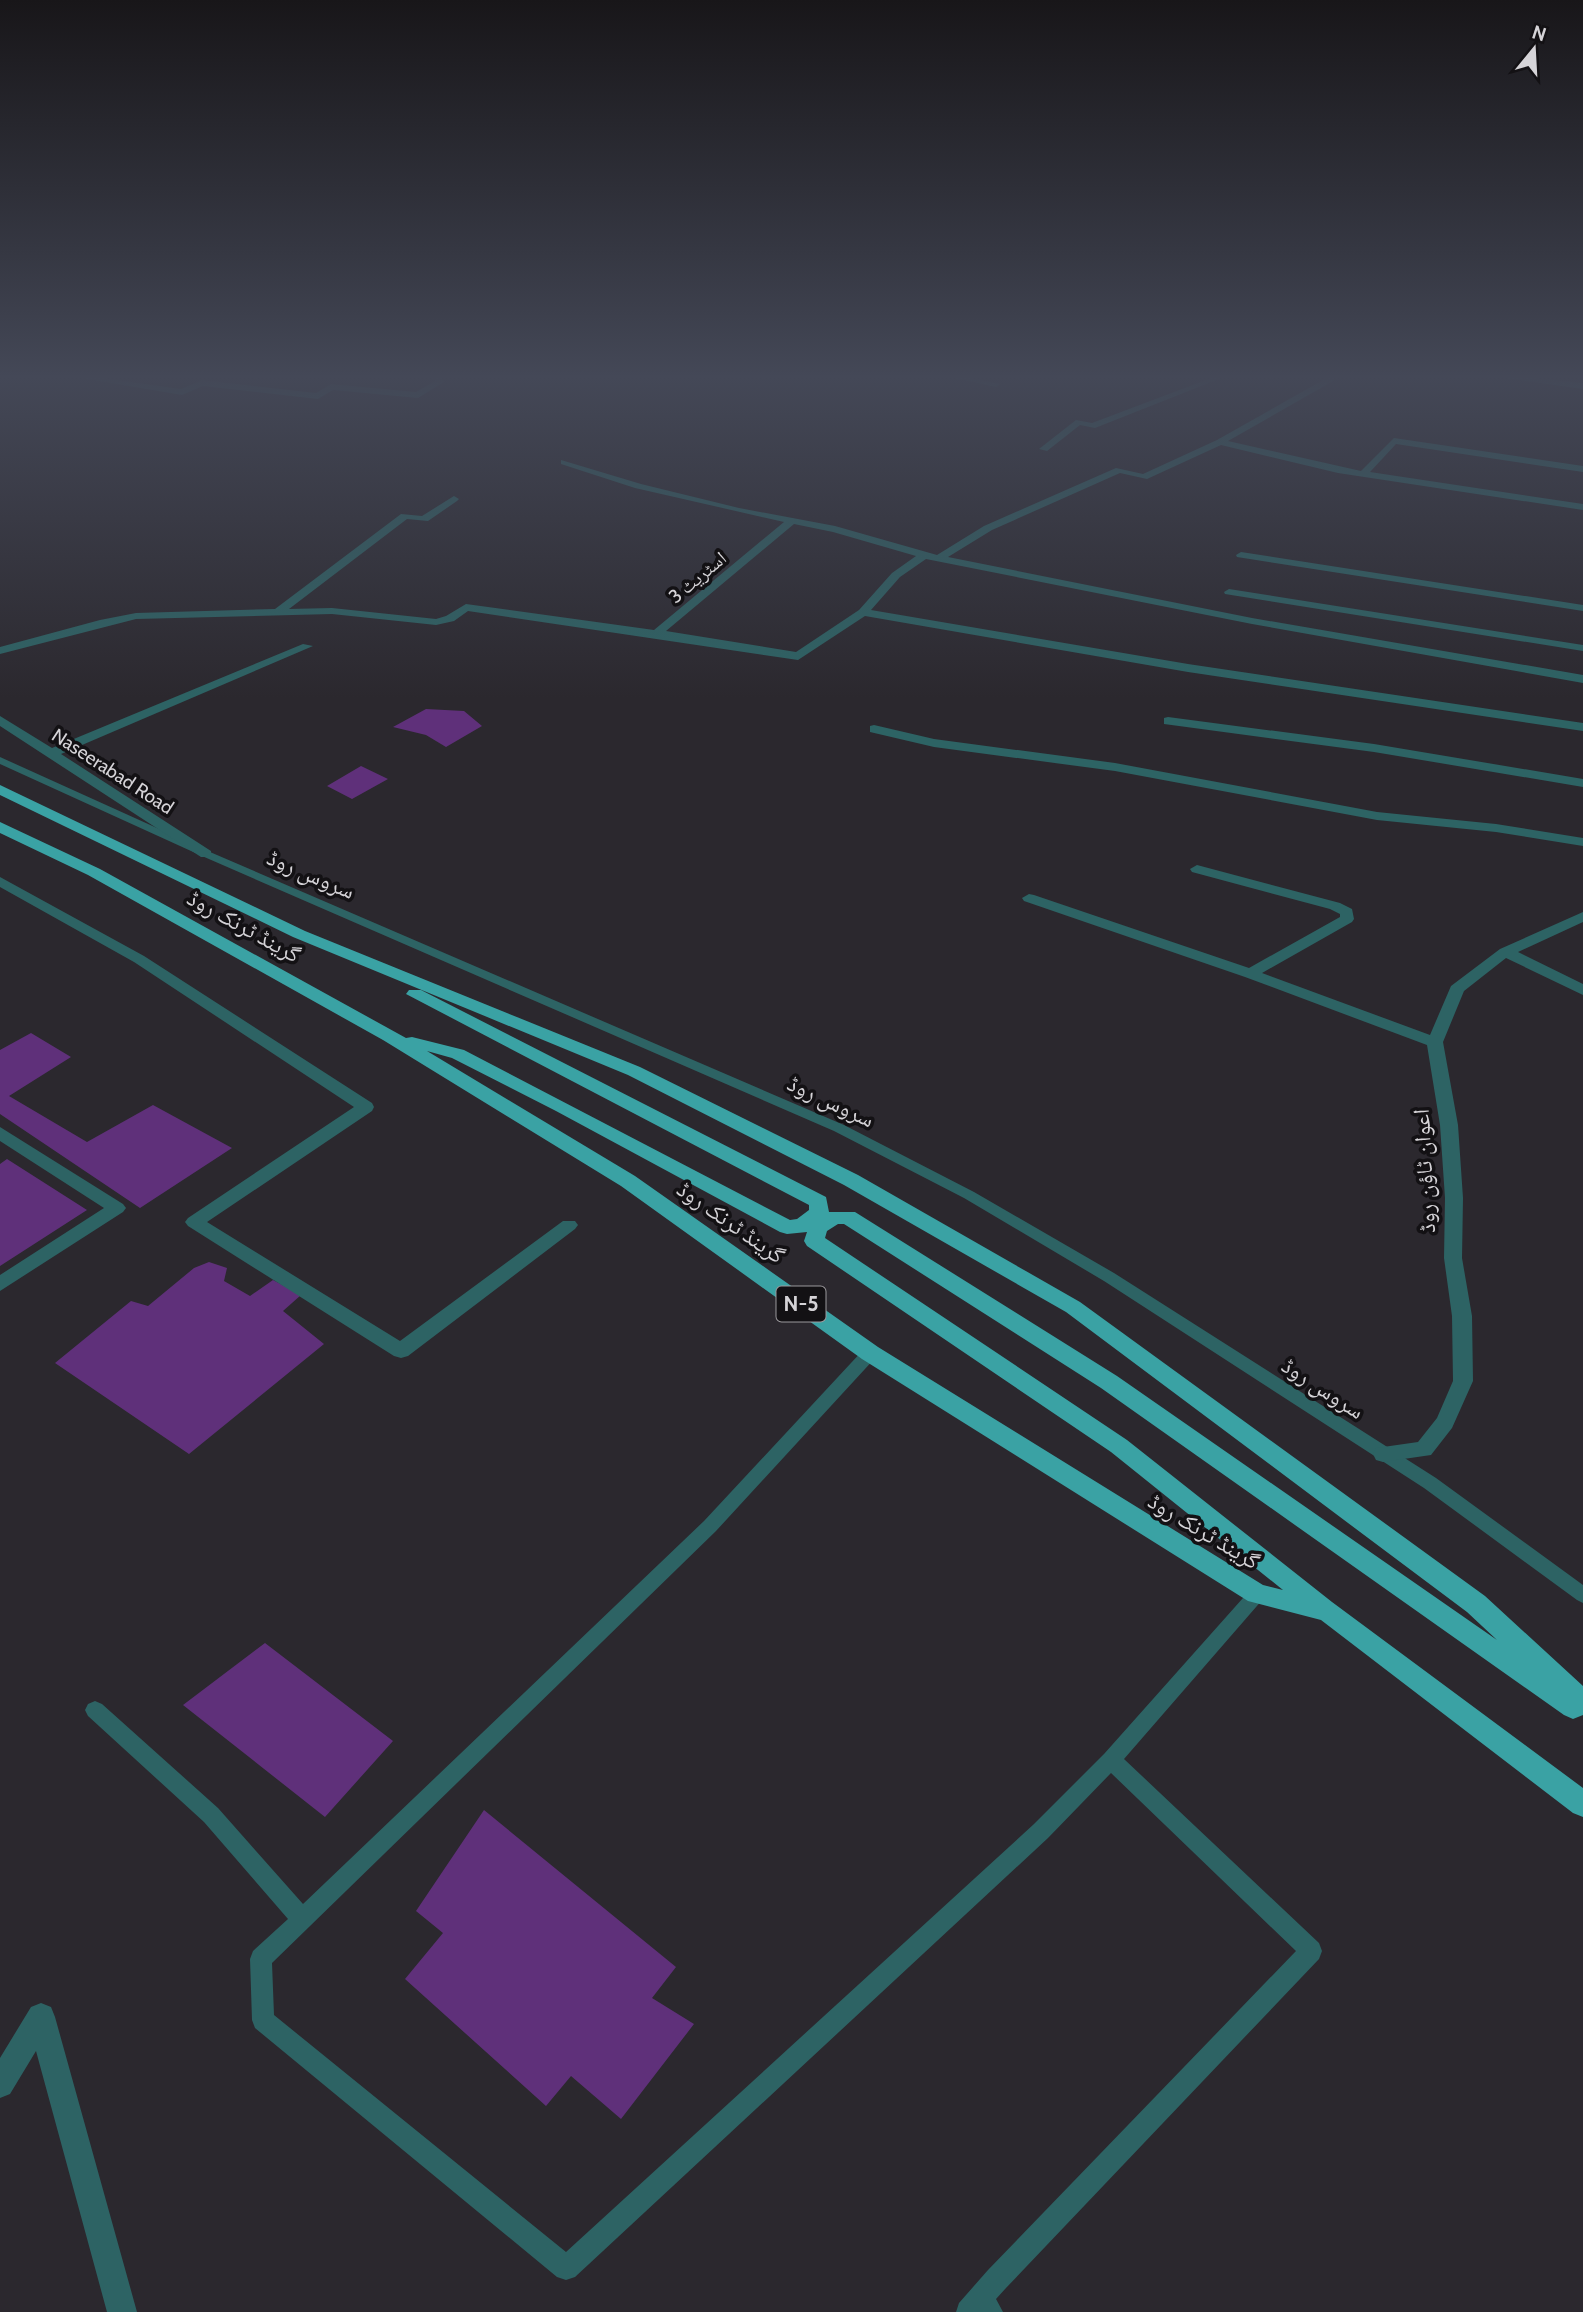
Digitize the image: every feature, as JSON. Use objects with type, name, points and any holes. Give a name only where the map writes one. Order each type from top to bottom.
[{"type":"highway","name":"گرینڈ ٹرنک روڈ","points":[[0,789],[299,934],[634,1071],[851,1180],[1073,1307],[1476,1604],[1583,1703]]},
{"type":"highway","name":"گرینڈ ٹرنک روڈ","points":[[1,829],[94,872],[389,1036],[628,1181],[870,1353],[1257,1594],[1328,1611],[1583,1804]]},
{"type":"highway","points":[[299,934],[820,1202],[819,1213],[802,1226],[787,1227],[564,1107],[458,1054],[389,1036]]},
{"type":"highway","points":[[1328,1611],[1119,1446],[814,1241],[818,1227],[834,1217],[848,1217],[1109,1382],[1583,1714]]},
{"type":"street","points":[[628,483],[835,529],[924,555],[1252,621],[1583,679]]},
{"type":"street","points":[[939,558],[988,528],[1090,483]]},
{"type":"street","points":[[1422,483],[1583,507]]},
{"type":"street","points":[[279,611],[405,516],[424,519],[454,499]]},
{"type":"street","name":"اسٹریٹ 3","points":[[656,634],[792,521]]},
{"type":"street","points":[[0,651],[104,622],[136,616],[332,611],[443,622],[466,607],[798,656],[863,612],[896,575],[924,555]]},
{"type":"street","points":[[1241,555],[1583,608]]},
{"type":"street","points":[[1229,592],[1583,648]]},
{"type":"street","points":[[863,612],[1188,668],[1583,727]]},
{"type":"street","points":[[50,754],[307,646]]},
{"type":"street","name":"Naseerabad Road","points":[[0,720],[206,854]]},
{"type":"street","points":[[1168,722],[1374,748],[1583,783]]},
{"type":"street","points":[[874,729],[934,743],[1115,767],[1377,816],[1496,828],[1583,842]]},
{"type":"street","points":[[1197,870],[1335,906],[1347,912],[1347,919],[1250,974]]},
{"type":"street","points":[[0,881],[139,959],[366,1107],[194,1222],[401,1351],[569,1225]]},
{"type":"street","points":[[1029,898],[1250,974],[1435,1042],[1457,989],[1505,953],[1583,916]]},
{"type":"street","points":[[1563,925],[1583,934]]},
{"type":"street","points":[[1505,953],[1583,990]]},
{"type":"street","name":"اعوان ٹاؤن روڈ","points":[[1383,1454],[1424,1449],[1445,1422],[1463,1381],[1462,1316],[1453,1258],[1454,1198],[1449,1125],[1435,1042]]},
{"type":"street","points":[[0,1284],[117,1208],[2,1137]]},
{"type":"street","points":[[0,2084],[41,2017],[122,2312]]},
{"type":"lane","name":"سروس روڈ","points":[[0,760],[206,854],[839,1128],[969,1195],[1110,1277],[1478,1515],[1583,1595]]},
{"type":"lane","points":[[870,1353],[710,1526],[261,1959],[263,2020],[566,2268],[1021,1849],[1111,1760],[1257,1594]]},
{"type":"lane","points":[[95,1710],[211,1815],[303,1920]]},
{"type":"lane","points":[[980,2308],[1311,1951],[1111,1760]]},
{"type":"building","points":[[426,709],[464,711],[482,726],[446,747],[426,735],[393,727]]},
{"type":"building","points":[[361,766],[388,779],[352,799],[327,786]]},
{"type":"building","points":[[31,1033],[71,1057],[9,1096],[87,1142],[153,1105],[232,1148],[140,1208],[0,1114],[0,1050]]},
{"type":"building","points":[[7,1159],[87,1210],[0,1266],[0,1164]]},
{"type":"building","points":[[209,1262],[227,1268],[224,1281],[250,1296],[273,1280],[301,1295],[283,1311],[324,1344],[189,1454],[55,1363],[131,1301],[148,1306],[194,1268]]},
{"type":"building","points":[[265,1643],[393,1741],[325,1817],[183,1705]]},
{"type":"building","points":[[484,1810],[676,1967],[652,1998],[694,2024],[621,2119],[571,2076],[546,2106],[405,1979],[443,1933],[416,1911]]}]
